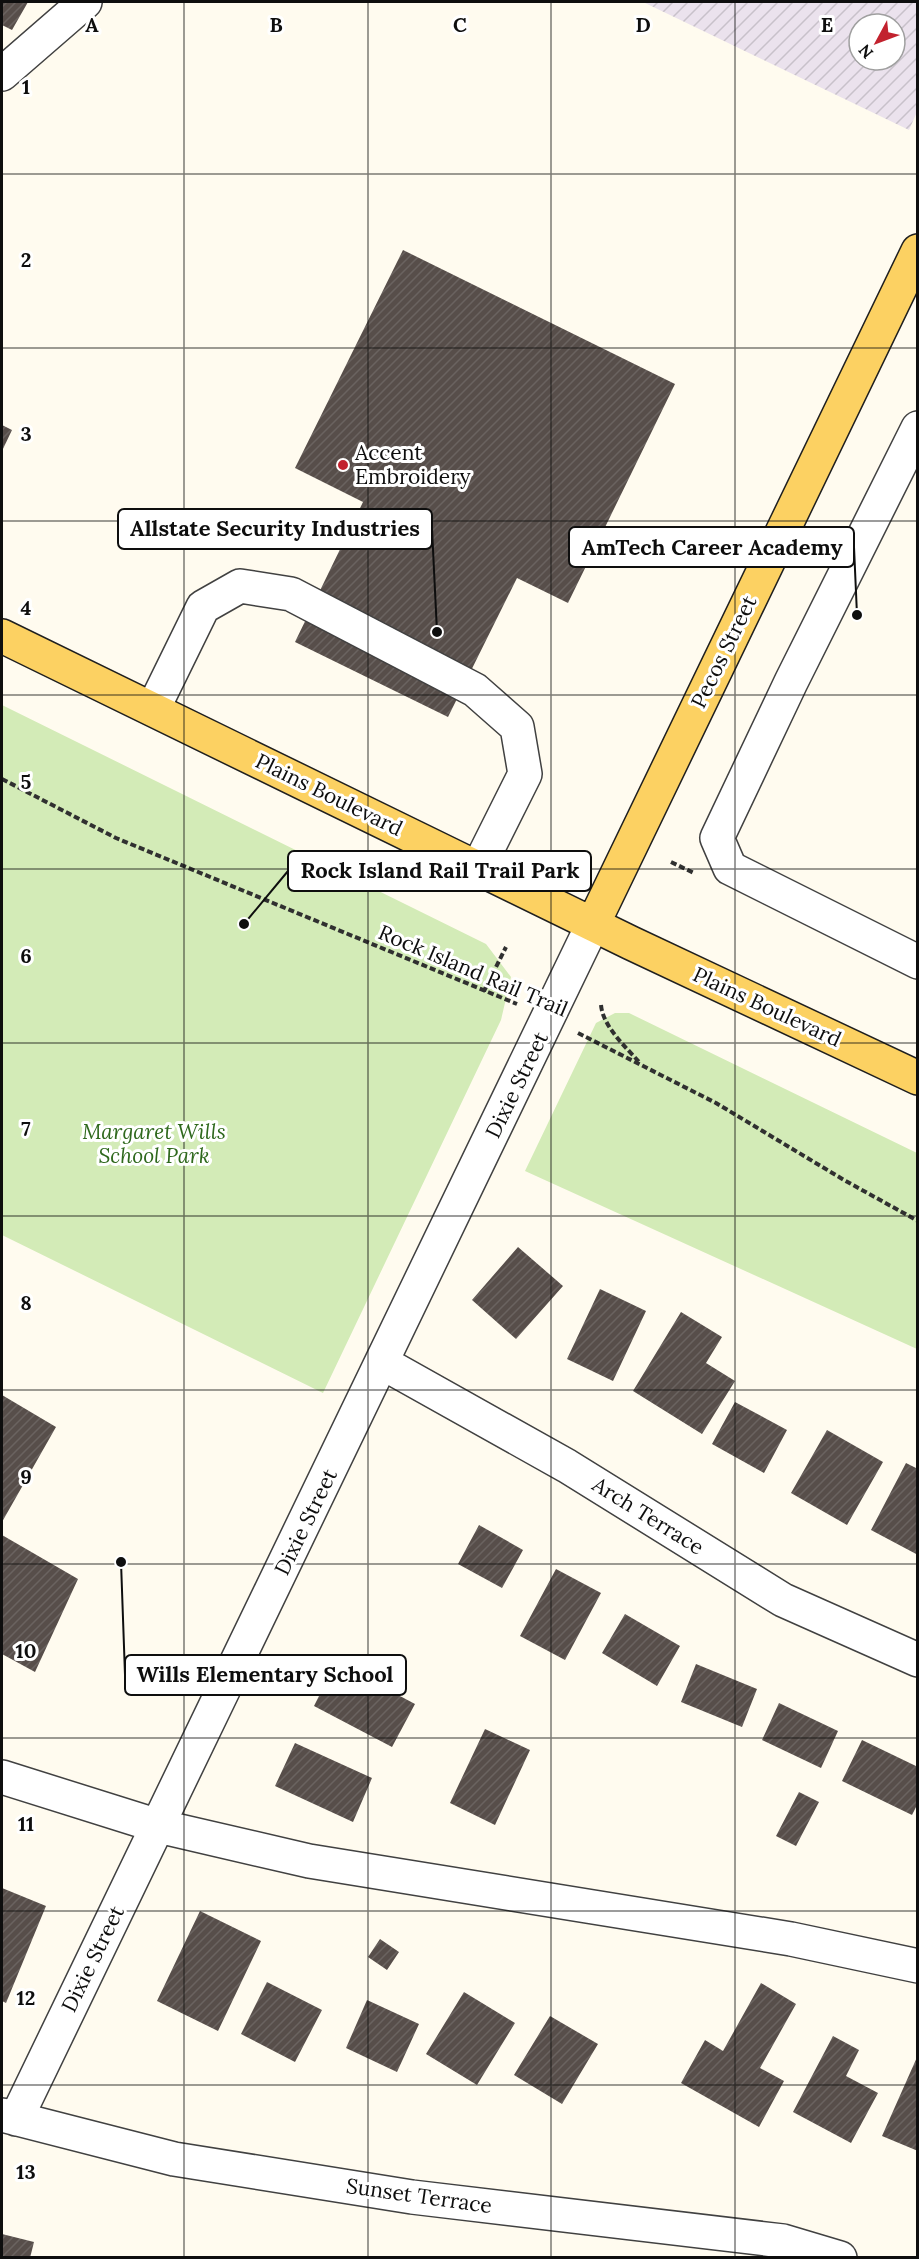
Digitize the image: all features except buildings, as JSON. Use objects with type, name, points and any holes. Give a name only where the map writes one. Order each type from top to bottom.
[{"type":"main road","name":"Pecos Street","points":[[593,924],[918,251]]},
{"type":"main road","name":"Plains Boulevard","points":[[2,636],[593,924],[918,1078]]},
{"type":"street","points":[[2,74],[85,2]]},
{"type":"street","points":[[918,428],[791,682],[717,838],[730,868],[918,962]]},
{"type":"street","points":[[153,709],[202,607],[240,586],[291,594],[475,690],[517,728],[525,774],[478,868]]},
{"type":"street","name":"Dixie Street","points":[[9,2117],[158,1826],[593,924]]},
{"type":"street","name":"Arch Terrace","points":[[383,1363],[567,1466],[783,1600],[918,1660]]},
{"type":"street","points":[[2,1777],[158,1826],[309,1861],[791,1939],[918,1966]]},
{"type":"street","name":"Sunset Terrace","points":[[9,2117],[174,2159],[412,2197],[783,2241],[840,2258]]},
{"type":"path","name":"Rock Island Rail Trail","points":[[2,779],[116,838],[549,1018],[716,1103],[844,1180],[918,1221]]},
{"type":"path","points":[[484,991],[506,947]]},
{"type":"path","points":[[601,1005],[602,1012],[613,1031],[641,1064]]},
{"type":"shaded area","points":[[643,2],[917,2],[917,112],[909,130]]},
{"type":"green space","name":"Margaret Wills School Park","points":[[2,705],[486,944],[511,977],[501,1020],[323,1393],[2,1235]]},
{"type":"green space","points":[[615,1013],[629,1013],[917,1153],[917,1349],[525,1171],[596,1023]]},
{"type":"place","name":"Accent Embroidery","points":[[343,465]]},
{"type":"place","name":"AmTech Career Academy","points":[[857,615]]},
{"type":"place","name":"Allstate Security Industries","points":[[437,632]]},
{"type":"place","name":"Rock Island Rail Trail Park","points":[[244,924]]},
{"type":"place","name":"Wills Elementary School","points":[[121,1562]]}]
